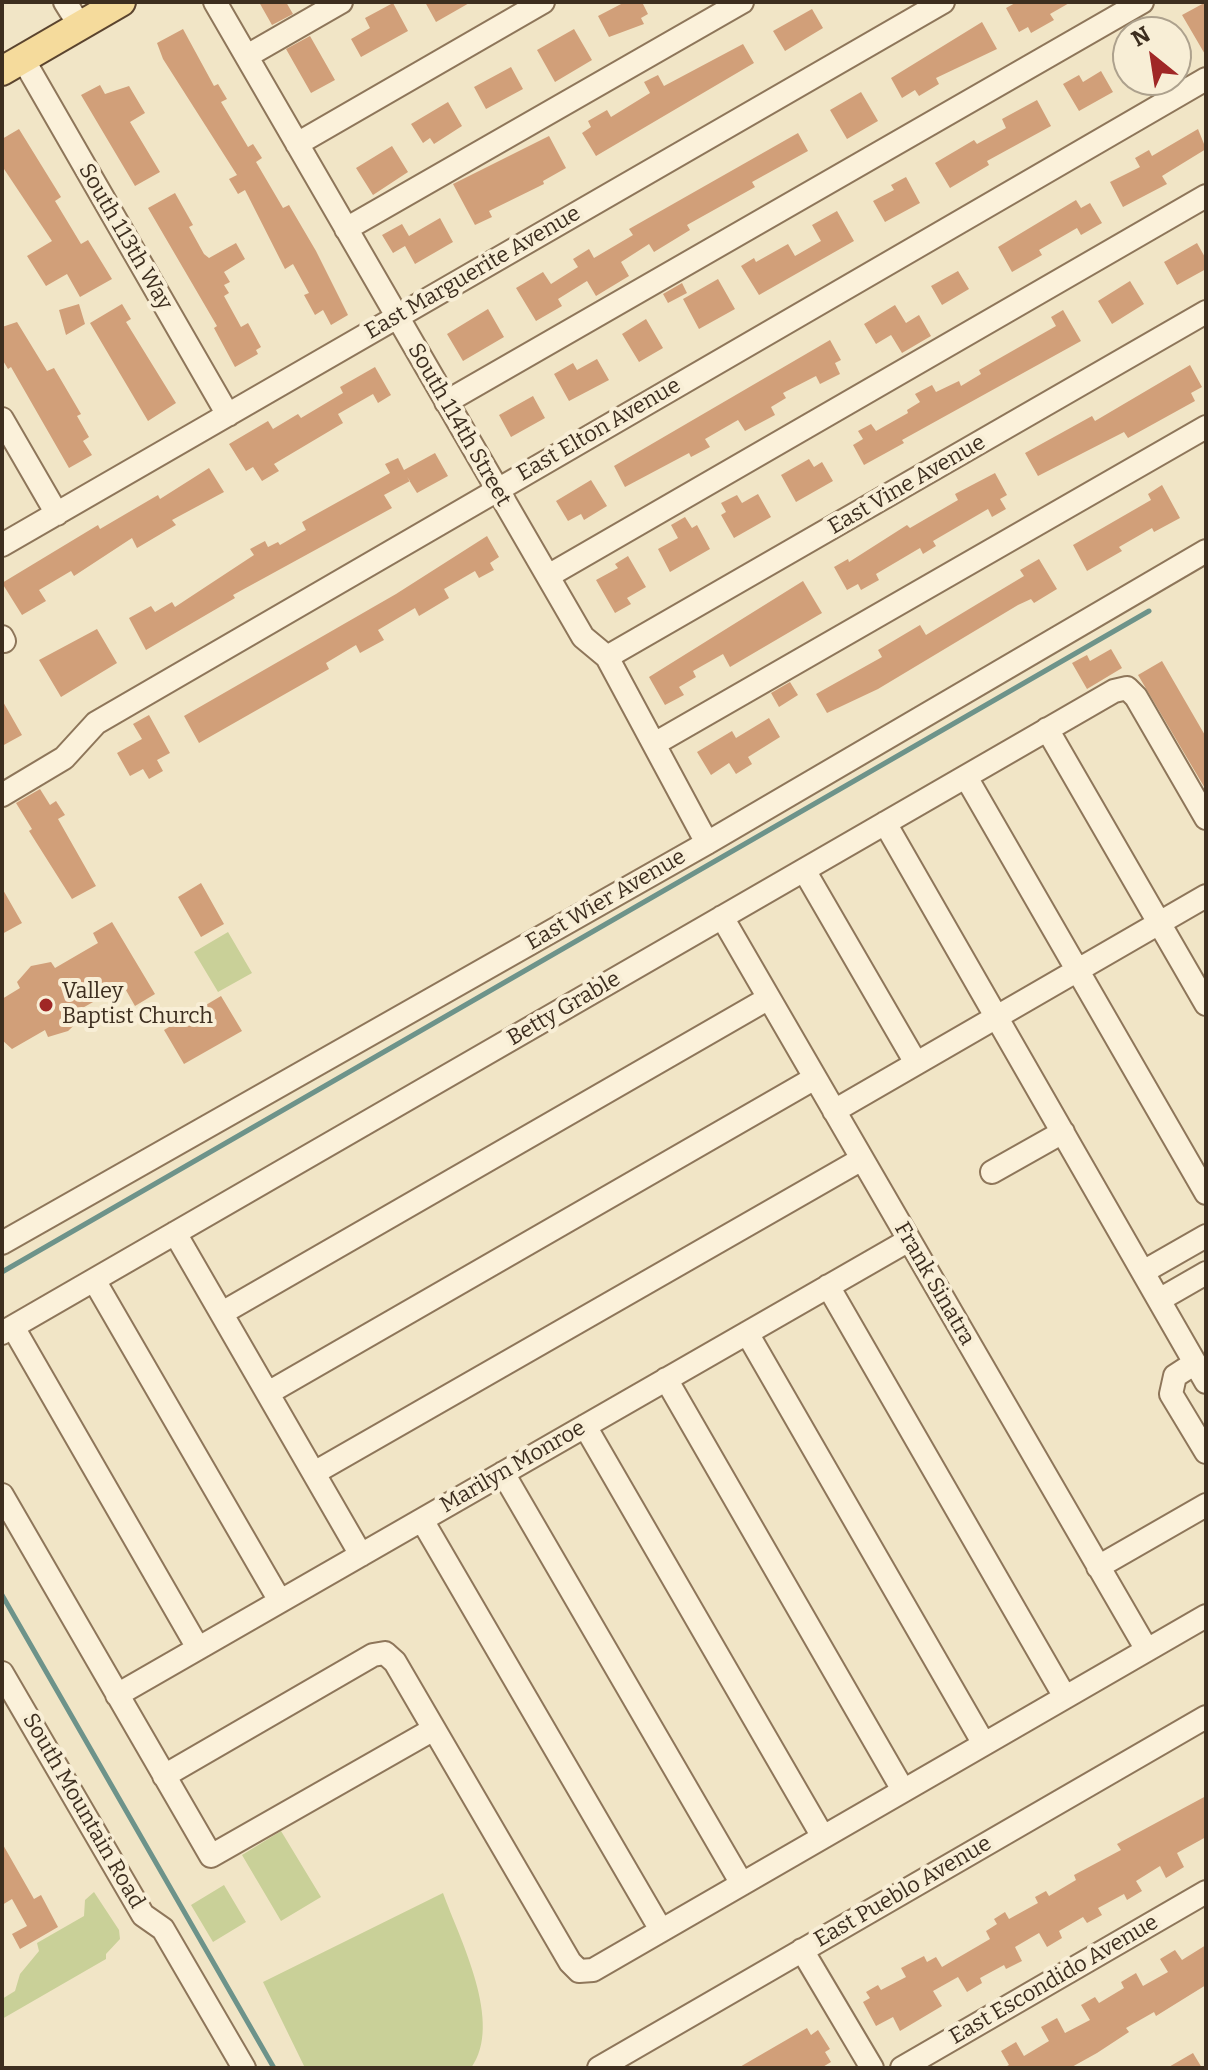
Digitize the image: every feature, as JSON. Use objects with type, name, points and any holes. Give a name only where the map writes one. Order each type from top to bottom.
[{"type":"main road","points":[[12,65],[72,14],[121,2]]},
{"type":"street","name":"South 114th Street","points":[[215,2],[583,637],[607,657],[656,743],[707,843]]},
{"type":"street","points":[[247,56],[341,2]]},
{"type":"street","points":[[297,144],[543,2]]},
{"type":"street","points":[[346,229],[742,2]]},
{"type":"street","name":"East Marguerite Avenue","points":[[2,545],[943,2]]},
{"type":"street","points":[[446,402],[1142,2]]},
{"type":"street","name":"South 113th Way","points":[[12,65],[228,415]]},
{"type":"street","name":"East Elton Avenue","points":[[2,795],[64,758],[96,723],[1206,79]]},
{"type":"street","points":[[548,576],[1206,196]]},
{"type":"street","name":"East Vine Avenue","points":[[607,657],[1206,312]]},
{"type":"street","points":[[2,419],[57,514]]},
{"type":"street","points":[[656,743],[1206,427]]},
{"type":"street","name":"East Wier Avenue","points":[[2,1243],[707,843],[1206,551]]},
{"type":"street","name":"Betty Grable","points":[[7,1330],[1114,691],[1127,688],[1136,697],[1206,818]]},
{"type":"street","points":[[1047,729],[1206,1004]]},
{"type":"street","points":[[966,777],[1206,1193]]},
{"type":"street","points":[[885,823],[1201,1372],[1175,1376],[1171,1394],[1206,1452]]},
{"type":"street","points":[[804,870],[916,1063]]},
{"type":"street","points":[[834,1111],[1206,896]]},
{"type":"street","name":"Frank Sinatra","points":[[722,917],[1147,1650]]},
{"type":"street","points":[[222,1313],[769,998]]},
{"type":"street","points":[[268,1393],[815,1078]]},
{"type":"street","points":[[992,1172],[1063,1132]]},
{"type":"street","points":[[314,1473],[862,1159]]},
{"type":"street","points":[[175,1233],[361,1555]]},
{"type":"street","points":[[1143,1272],[1206,1236]]},
{"type":"street","name":"Marilyn Monroe","points":[[117,1695],[909,1240]]},
{"type":"street","points":[[1159,1300],[1206,1273]]},
{"type":"street","points":[[94,1280],[280,1601]]},
{"type":"street","points":[[828,1286],[1065,1697]]},
{"type":"street","points":[[7,1330],[198,1648]]},
{"type":"street","points":[[747,1333],[984,1744]]},
{"type":"street","points":[[666,1379],[903,1790]]},
{"type":"street","points":[[585,1426],[823,1837]]},
{"type":"street","points":[[503,1473],[742,1884]]},
{"type":"street","points":[[2,1495],[211,1856],[434,1729]]},
{"type":"street","points":[[1098,1567],[1206,1505]]},
{"type":"street","points":[[422,1520],[661,1930]]},
{"type":"street","points":[[164,1776],[373,1655],[385,1653],[395,1662],[570,1962],[579,1971],[593,1970],[1206,1616]]},
{"type":"street","name":"South Mountain Road","points":[[2,1673],[143,1915],[163,1929],[244,2068]]},
{"type":"street","name":"East Pueblo Avenue","points":[[599,2068],[1205,1719]]},
{"type":"street","name":"East Escondido Avenue","points":[[902,2068],[1206,1892]]},
{"type":"street","points":[[802,1950],[872,2068]]},
{"type":"green space","points":[[228,932],[252,973],[218,992],[194,952]]},
{"type":"green space","points":[[281,1831],[321,1897],[281,1921],[242,1855]]},
{"type":"green space","points":[[224,1885],[246,1922],[213,1942],[191,1905]]},
{"type":"green space","points":[[94,1892],[119,1930],[120,1939],[106,1954],[106,1959],[2,2019],[2,1999],[15,1991],[20,1974],[39,1951],[37,1943],[84,1916],[85,1900]]},
{"type":"green space","points":[[443,1893],[468,1957],[481,2005],[483,2028],[480,2049],[471,2068],[305,2068],[263,1982]]},
{"type":"building","points":[[259,2],[286,2],[293,14],[272,25]]},
{"type":"building","points":[[425,2],[471,2],[436,22]]},
{"type":"building","points":[[625,2],[642,2],[648,14],[641,18],[644,24],[609,37],[598,16]]},
{"type":"building","points":[[1017,2],[1071,2],[1050,14],[1054,20],[1031,33],[1028,27],[1019,32],[1006,8]]},
{"type":"building","points":[[1206,2],[1206,56],[1192,32],[1192,16],[1182,15]]},
{"type":"building","points":[[393,3],[408,31],[361,57],[351,39],[370,28],[365,18]]},
{"type":"building","points":[[812,9],[823,28],[785,51],[773,31]]},
{"type":"building","points":[[982,22],[997,49],[936,78],[939,84],[919,96],[915,90],[902,98],[891,78]]},
{"type":"building","points":[[183,29],[214,86],[218,84],[227,99],[221,102],[248,147],[253,144],[262,158],[256,162],[283,208],[289,205],[316,251],[348,315],[331,325],[323,310],[315,315],[304,295],[309,293],[293,264],[285,269],[245,190],[238,194],[229,179],[237,175],[163,59],[157,43]]},
{"type":"building","points":[[574,29],[592,60],[555,82],[537,50]]},
{"type":"building","points":[[310,36],[335,80],[311,93],[286,49]]},
{"type":"building","points":[[743,44],[754,63],[596,156],[582,133],[591,127],[588,121],[607,110],[611,117],[650,93],[644,82],[658,75],[664,86]]},
{"type":"building","points":[[511,67],[523,89],[486,109],[474,87]]},
{"type":"building","points":[[1101,71],[1112,93],[1079,111],[1063,84],[1079,75],[1083,82]]},
{"type":"building","points":[[100,85],[105,94],[129,86],[145,113],[130,122],[160,172],[135,186],[81,95]]},
{"type":"building","points":[[861,92],[878,121],[847,139],[830,110]]},
{"type":"building","points":[[1037,100],[1051,126],[987,161],[989,165],[950,188],[935,163],[974,140],[977,144],[1006,128],[1002,119]]},
{"type":"building","points":[[448,102],[462,126],[434,144],[430,138],[423,143],[411,124]]},
{"type":"building","points":[[19,129],[61,197],[55,201],[81,244],[88,240],[112,279],[80,297],[67,274],[46,286],[27,256],[52,241],[2,166],[2,139]]},
{"type":"building","points":[[1198,129],[1206,149],[1162,176],[1167,184],[1123,207],[1110,182],[1140,167],[1135,158],[1149,150],[1152,156]]},
{"type":"building","points":[[798,133],[808,151],[752,182],[755,187],[687,225],[690,230],[654,252],[649,244],[621,262],[629,276],[596,296],[587,281],[558,299],[562,306],[536,321],[516,288],[543,272],[551,284],[578,267],[573,259],[589,249],[594,258],[633,235],[629,229]]},
{"type":"building","points":[[549,136],[566,168],[543,181],[544,184],[489,211],[492,217],[475,225],[453,184]]},
{"type":"building","points":[[392,146],[408,172],[373,195],[356,168]]},
{"type":"building","points":[[906,177],[920,203],[885,222],[873,201],[894,190],[891,185]]},
{"type":"building","points":[[175,193],[193,225],[189,227],[204,254],[209,258],[236,243],[245,259],[224,272],[230,282],[224,285],[229,293],[224,296],[241,327],[248,323],[261,347],[256,350],[258,354],[235,367],[214,328],[217,326],[148,208]]},
{"type":"building","points":[[1076,200],[1081,208],[1090,203],[1102,223],[1081,235],[1077,228],[1039,250],[1042,255],[1012,272],[998,247]]},
{"type":"building","points":[[837,211],[854,241],[759,295],[741,266],[754,258],[756,262],[788,244],[795,256],[821,241],[812,225]]},
{"type":"building","points":[[440,218],[453,242],[415,264],[405,246],[393,253],[382,235],[402,224],[409,236]]},
{"type":"building","points":[[1197,243],[1206,259],[1206,269],[1177,285],[1164,262]]},
{"type":"building","points":[[958,271],[969,289],[942,305],[931,286]]},
{"type":"building","points":[[718,279],[735,309],[699,329],[683,299]]},
{"type":"building","points":[[1130,281],[1144,304],[1112,324],[1098,301]]},
{"type":"building","points":[[682,283],[687,293],[668,303],[663,294]]},
{"type":"building","points":[[79,304],[85,324],[66,335],[59,310]]},
{"type":"building","points":[[122,304],[131,319],[126,322],[176,403],[148,421],[90,323]]},
{"type":"building","points":[[895,305],[906,323],[919,315],[931,336],[902,353],[891,335],[876,344],[864,324]]},
{"type":"building","points":[[488,309],[504,337],[463,361],[447,334]]},
{"type":"building","points":[[1063,310],[1081,341],[902,440],[904,443],[864,465],[853,445],[863,439],[858,431],[871,424],[876,431],[908,413],[907,410],[920,402],[915,394],[932,385],[936,392],[959,381],[961,386],[981,374],[979,370],[1056,326],[1051,317]]},
{"type":"building","points":[[646,319],[663,348],[639,362],[622,334]]},
{"type":"building","points":[[17,322],[47,371],[54,368],[81,414],[77,416],[89,437],[83,441],[92,455],[69,468],[11,367],[8,369],[2,359],[2,327]]},
{"type":"building","points":[[830,340],[841,360],[835,363],[840,374],[820,384],[816,376],[783,393],[786,398],[771,407],[775,415],[745,431],[738,420],[705,439],[710,447],[691,457],[689,453],[625,487],[614,466]]},
{"type":"building","points":[[597,359],[609,380],[569,401],[554,374],[573,363],[577,370]]},
{"type":"building","points":[[1190,365],[1202,387],[1191,393],[1195,401],[1128,438],[1124,432],[1038,476],[1025,453],[1092,416],[1095,421]]},
{"type":"building","points":[[375,367],[391,395],[378,403],[373,394],[338,414],[343,423],[274,464],[279,471],[262,481],[253,467],[246,471],[229,444],[268,421],[273,429],[298,414],[301,418],[343,393],[340,387]]},
{"type":"building","points":[[533,396],[545,418],[511,437],[499,415]]},
{"type":"building","points":[[435,453],[448,476],[417,493],[410,481],[384,495],[392,508],[233,595],[235,598],[146,650],[129,618],[151,606],[155,612],[172,602],[175,607],[254,555],[250,549],[265,541],[268,547],[278,542],[280,545],[306,530],[302,522],[390,473],[385,464],[398,458],[404,470]]},
{"type":"building","points":[[809,459],[814,467],[822,462],[833,481],[796,502],[781,475]]},
{"type":"building","points":[[209,468],[224,492],[172,520],[176,525],[137,548],[132,538],[74,576],[71,571],[39,590],[46,601],[22,615],[2,583],[98,525],[100,529],[158,495],[160,499]]},
{"type":"building","points":[[995,473],[1007,495],[1000,499],[1006,509],[992,517],[988,509],[933,541],[936,546],[923,554],[920,548],[876,574],[879,580],[861,590],[858,584],[847,590],[834,567],[848,559],[849,562],[907,525],[910,528],[958,500],[955,494]]},
{"type":"building","points":[[591,480],[607,506],[584,520],[581,514],[568,521],[556,501]]},
{"type":"building","points":[[1162,485],[1180,518],[1154,532],[1152,528],[1119,547],[1122,551],[1087,571],[1073,545],[1151,500],[1148,494]]},
{"type":"building","points":[[758,494],[771,517],[734,538],[721,515],[726,512],[721,503],[737,495],[742,503]]},
{"type":"building","points":[[685,517],[692,528],[697,525],[710,549],[670,572],[658,549],[678,538],[671,525]]},
{"type":"building","points":[[487,536],[499,557],[490,563],[494,570],[479,578],[475,571],[444,589],[449,598],[419,616],[415,608],[378,630],[384,640],[360,653],[356,645],[326,663],[329,669],[199,743],[184,716],[396,594]]},
{"type":"building","points":[[628,556],[646,587],[627,598],[631,604],[615,613],[596,580],[618,568],[615,564]]},
{"type":"building","points":[[1039,559],[1057,589],[1034,603],[1031,599],[1018,605],[878,689],[827,713],[816,694],[882,657],[878,650],[920,625],[926,635],[1024,576],[1020,570]]},
{"type":"building","points":[[803,581],[822,613],[730,667],[723,654],[693,671],[696,677],[679,687],[684,695],[665,705],[649,677]]},
{"type":"building","points":[[97,629],[117,663],[61,697],[39,660]]},
{"type":"building","points":[[1111,649],[1122,668],[1087,689],[1072,663],[1087,655],[1090,661]]},
{"type":"building","points":[[1162,661],[1206,737],[1206,790],[1138,675]]},
{"type":"building","points":[[790,682],[798,695],[779,707],[771,693]]},
{"type":"building","points":[[2,700],[22,735],[2,746]]},
{"type":"building","points":[[149,715],[170,753],[157,760],[163,771],[149,779],[143,769],[130,776],[117,753],[142,739],[133,724]]},
{"type":"building","points":[[769,718],[780,737],[748,757],[752,764],[736,774],[729,763],[711,775],[697,752],[732,731],[736,738]]},
{"type":"building","points":[[40,789],[50,805],[56,801],[65,815],[58,819],[96,886],[72,899],[29,831],[32,829],[16,803]]},
{"type":"building","points":[[201,883],[224,924],[201,937],[178,897]]},
{"type":"building","points":[[2,888],[22,923],[2,934]]},
{"type":"building","name":"Valley Baptist Church","points":[[112,922],[155,994],[135,1006],[123,985],[79,1010],[83,1017],[68,1031],[48,1037],[45,1030],[12,1049],[2,1040],[2,999],[20,988],[17,982],[31,966],[51,962],[55,968],[98,943],[93,933]]},
{"type":"building","points":[[221,996],[242,1031],[184,1064],[164,1030]]},
{"type":"building","points":[[1206,1796],[1206,1837],[1177,1853],[1184,1867],[1166,1878],[1160,1866],[1136,1881],[1142,1891],[1127,1900],[1124,1894],[1098,1908],[1102,1915],[1087,1923],[1083,1917],[1059,1931],[1062,1938],[1047,1947],[1039,1933],[1015,1947],[1022,1961],[1006,1969],[1004,1965],[980,1978],[982,1983],[967,1992],[958,1977],[933,1991],[942,2006],[900,2031],[893,2017],[876,2026],[863,2002],[870,1998],[866,1992],[878,1985],[881,1990],[906,1977],[901,1968],[924,1956],[927,1962],[936,1957],[942,1967],[990,1939],[986,1931],[997,1924],[994,1919],[1005,1912],[1009,1919],[1038,1903],[1035,1897],[1046,1891],[1049,1896],[1076,1880],[1074,1875],[1121,1850],[1117,1844]]},
{"type":"building","points":[[2,1843],[34,1899],[41,1895],[58,1927],[20,1949],[12,1934],[27,1926],[12,1899],[2,1905]]},
{"type":"building","points":[[1206,1945],[1206,1985],[1156,2016],[1154,2012],[1126,2028],[1129,2032],[1097,2053],[1070,2068],[1003,2068],[1009,2065],[1001,2051],[1016,2042],[1024,2056],[1049,2041],[1041,2027],[1057,2018],[1065,2033],[1090,2020],[1081,2005],[1095,1997],[1099,2003],[1124,1988],[1121,1982],[1136,1973],[1143,1986],[1168,1972],[1160,1959],[1175,1950],[1182,1960]]},
{"type":"building","points":[[807,2028],[811,2035],[818,2030],[830,2049],[825,2052],[831,2062],[821,2068],[738,2068]]},
{"type":"building","points":[[1193,2053],[1202,2068],[1167,2068]]},
{"type":"waterway","points":[[2,1272],[1149,611]]},
{"type":"waterway","points":[[2,1595],[274,2068]]},
{"type":"place","name":"Valley Baptist Church","points":[[46,1005]]}]
